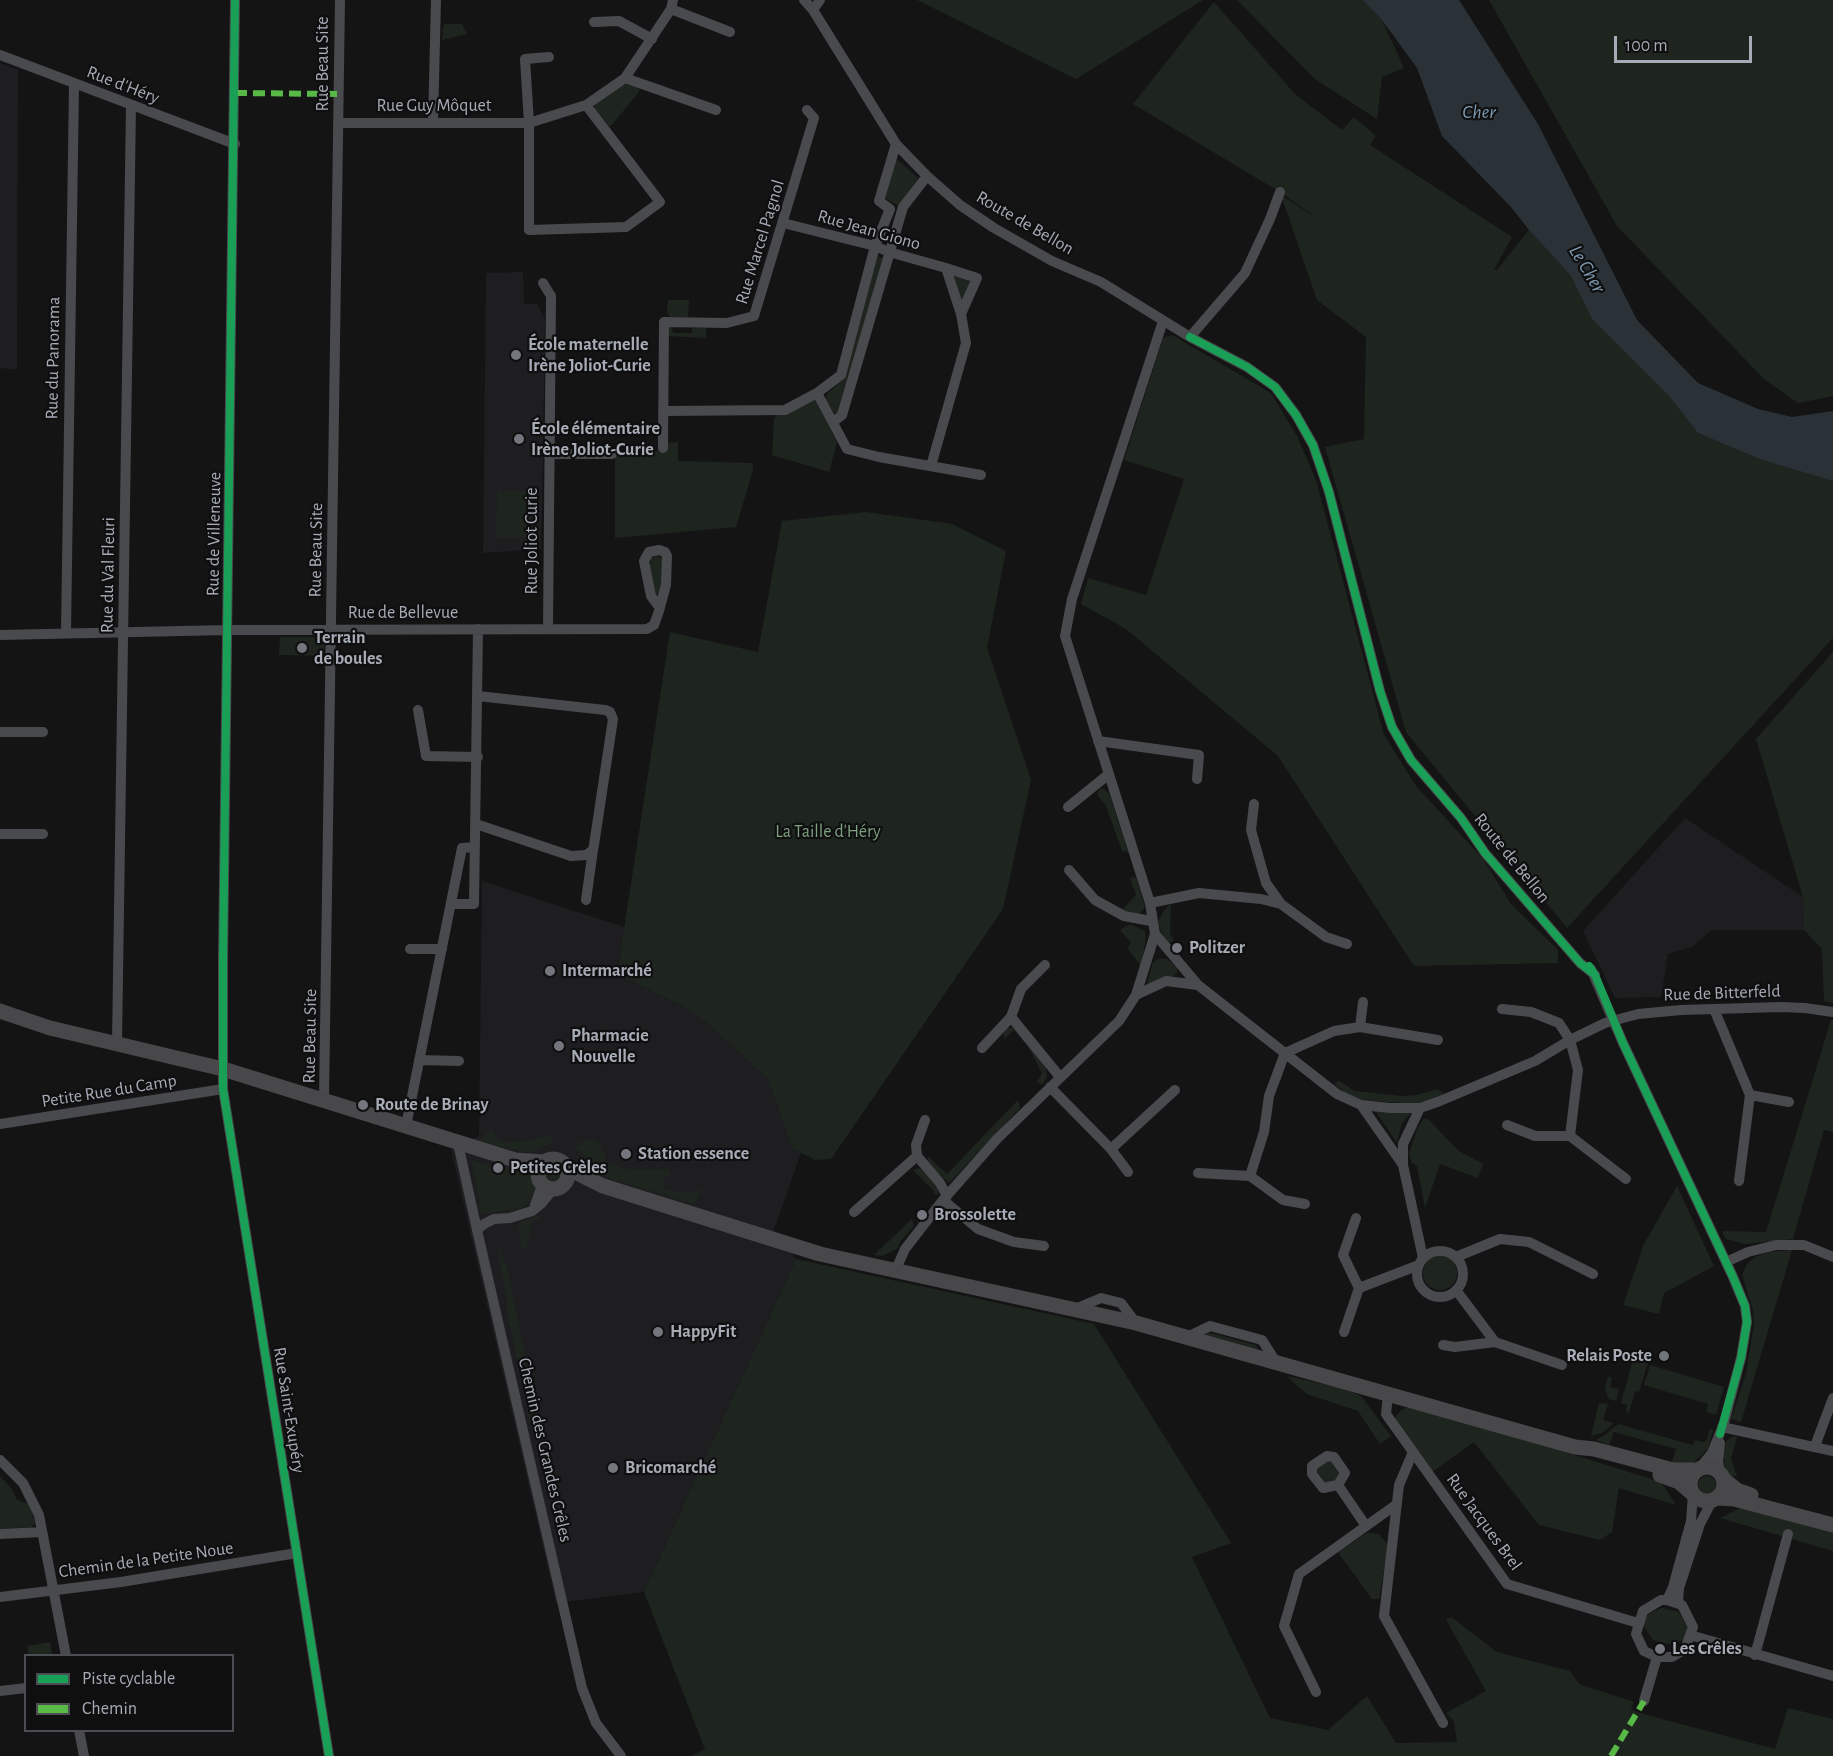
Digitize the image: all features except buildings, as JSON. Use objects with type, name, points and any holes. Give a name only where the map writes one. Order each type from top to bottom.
[{"type":"main road","points":[[0,1011],[51,1028],[223,1069],[515,1160],[549,1179],[603,1186]]},
{"type":"main road","points":[[549,1179],[555,1159],[567,1168],[603,1186],[820,1254],[1136,1323],[1575,1447],[1593,1455],[1671,1478],[1702,1500],[1734,1499],[1833,1525]]},
{"type":"main road","points":[[549,1179],[568,1177],[567,1168]]},
{"type":"main road","points":[[1575,1447],[1594,1449],[1673,1470],[1698,1470],[1707,1467],[1722,1476],[1737,1490],[1833,1519]]},
{"type":"main road","points":[[1693,1494],[1691,1478],[1698,1470]]},
{"type":"main road","points":[[1714,1499],[1723,1490],[1722,1476]]},
{"type":"street","name":"Rue de Villeneuve","points":[[223,1069],[236,0]]},
{"type":"street","name":"Rue Beau Site","points":[[324,1100],[340,0]]},
{"type":"street","points":[[433,122],[436,0]]},
{"type":"street","name":"Route de Bellon","points":[[804,0],[813,10],[896,144],[960,205],[994,228],[1052,261],[1101,282],[1190,338],[1247,367],[1275,387],[1302,425],[1313,445],[1329,492],[1380,691],[1392,727],[1411,760],[1461,818],[1485,853],[1575,956],[1595,975],[1613,1020],[1726,1262],[1744,1306],[1747,1322],[1741,1358],[1721,1430],[1712,1453],[1698,1470]]},
{"type":"street","points":[[813,10],[820,0]]},
{"type":"street","name":"Rue Guy Môquet","points":[[339,123],[529,123],[586,105],[625,78],[672,5],[730,32]]},
{"type":"street","points":[[594,22],[618,21],[652,39]]},
{"type":"street","name":"Rue d'Héry","points":[[0,55],[235,144]]},
{"type":"street","points":[[549,57],[525,59],[529,123],[529,230],[626,227],[660,202],[586,105]]},
{"type":"street","points":[[625,78],[716,111]]},
{"type":"street","name":"Rue du Panorama","points":[[66,633],[74,84]]},
{"type":"street","name":"Rue du Val Fleuri","points":[[117,1044],[131,105]]},
{"type":"street","name":"Rue Marcel Pagnol","points":[[663,448],[664,322],[727,323],[754,316],[814,118],[807,110]]},
{"type":"street","points":[[896,144],[879,201],[901,213]]},
{"type":"street","points":[[833,422],[842,416],[903,207],[927,176]]},
{"type":"street","points":[[1190,338],[1245,273],[1280,192]]},
{"type":"street","points":[[663,411],[785,411],[817,393],[841,375],[875,246],[890,209]]},
{"type":"street","name":"Rue Jean Giono","points":[[783,223],[875,246],[976,278],[961,314]]},
{"type":"street","points":[[931,466],[966,343],[961,314],[946,268]]},
{"type":"street","name":"Rue Joliot Curie","points":[[543,283],[551,296],[548,628]]},
{"type":"street","points":[[1163,321],[1072,599],[1065,636],[1150,903],[1151,921],[1155,934],[1198,985],[1337,1094],[1361,1105],[1420,1108],[1403,1144],[1403,1166],[1421,1262],[1418,1280],[1427,1293],[1442,1296],[1456,1290],[1462,1277],[1462,1270],[1455,1257],[1438,1251],[1432,1252],[1421,1262],[1359,1288]]},
{"type":"street","points":[[817,393],[847,449],[981,475]]},
{"type":"street","points":[[549,454],[612,454]]},
{"type":"street","points":[[659,550],[665,552],[667,556],[668,568],[660,608],[651,596],[644,561],[650,552],[659,550]]},
{"type":"street","name":"Rue de Bellevue","points":[[0,635],[227,630],[548,628],[633,630],[647,629],[654,625],[660,608]]},
{"type":"street","points":[[451,904],[474,904],[478,757],[478,629]]},
{"type":"street","points":[[478,696],[610,712],[612,719],[586,900]]},
{"type":"street","points":[[417,710],[426,756],[478,757]]},
{"type":"street","points":[[0,732],[44,732]]},
{"type":"street","points":[[1098,741],[1199,755],[1197,779]]},
{"type":"street","points":[[1068,807],[1109,774]]},
{"type":"street","points":[[1254,804],[1251,830],[1266,883],[1281,904],[1326,938],[1347,945]]},
{"type":"street","points":[[476,824],[571,856],[579,857],[593,850]]},
{"type":"street","points":[[0,834],[42,834]]},
{"type":"street","points":[[406,1126],[462,848],[476,848]]},
{"type":"street","points":[[1069,870],[1095,900],[1124,916],[1151,921]]},
{"type":"street","points":[[1261,899],[1266,883]]},
{"type":"street","points":[[1150,903],[1199,893],[1261,899],[1281,904]]},
{"type":"street","points":[[896,1269],[905,1249],[945,1198],[997,1139],[1119,1021],[1136,995],[1155,934]]},
{"type":"street","points":[[410,949],[442,949]]},
{"type":"street","points":[[982,1048],[1011,1017],[1021,989],[1045,965]]},
{"type":"street","points":[[1136,995],[1166,981],[1198,985]]},
{"type":"street","points":[[1360,1027],[1363,1002]]},
{"type":"street","name":"Rue de Bitterfeld","points":[[1420,1108],[1535,1061],[1570,1040],[1613,1020],[1653,1011],[1805,1008],[1833,1012]]},
{"type":"street","points":[[1502,1009],[1531,1011],[1559,1023],[1570,1040],[1578,1070],[1570,1136]]},
{"type":"street","points":[[1714,1009],[1749,1095],[1739,1181]]},
{"type":"street","points":[[1011,1017],[1060,1077]]},
{"type":"street","points":[[1250,1176],[1264,1132],[1269,1096],[1285,1053],[1334,1031],[1360,1027],[1438,1040]]},
{"type":"street","points":[[419,1060],[459,1061]]},
{"type":"street","name":"Rue Saint-Exupéry","points":[[223,1069],[223,1089],[329,1756]]},
{"type":"street","points":[[1050,1087],[1111,1149],[1128,1172]]},
{"type":"street","name":"Petite Rue du Camp","points":[[0,1124],[223,1089]]},
{"type":"street","points":[[1111,1149],[1175,1090]]},
{"type":"street","points":[[1749,1095],[1789,1102]]},
{"type":"street","points":[[1361,1105],[1403,1166]]},
{"type":"street","points":[[925,1120],[916,1145],[917,1156],[939,1183],[945,1198],[978,1229],[1014,1242],[1044,1246]]},
{"type":"street","points":[[1507,1125],[1535,1136],[1570,1136],[1626,1179]]},
{"type":"street","name":"Chemin des Grandes Crêles","points":[[461,1143],[459,1148],[477,1230],[582,1688],[596,1723],[621,1756]]},
{"type":"street","points":[[854,1212],[917,1156]]},
{"type":"street","points":[[1198,1173],[1250,1176],[1283,1200],[1305,1204]]},
{"type":"street","points":[[477,1230],[494,1219],[510,1218],[532,1210],[542,1203],[549,1179]]},
{"type":"street","points":[[1344,1332],[1359,1288],[1343,1255],[1356,1218]]},
{"type":"street","points":[[1455,1257],[1500,1239],[1529,1242],[1593,1274]]},
{"type":"street","points":[[1726,1262],[1748,1252],[1776,1245],[1804,1245],[1833,1257]]},
{"type":"street","points":[[1456,1290],[1496,1342]]},
{"type":"street","points":[[1443,1345],[1455,1347],[1496,1342],[1562,1365]]},
{"type":"street","name":"Rue Jacques Brel","points":[[1388,1395],[1386,1414],[1507,1584],[1638,1623]]},
{"type":"street","points":[[1815,1446],[1833,1398]]},
{"type":"street","points":[[1721,1430],[1833,1451]]},
{"type":"street","name":"Route de Bellon","points":[[1721,1430],[1718,1461],[1722,1476]]},
{"type":"street","points":[[1413,1452],[1400,1485],[1384,1616],[1443,1723]]},
{"type":"street","points":[[1,1462],[23,1483],[39,1515],[66,1654]]},
{"type":"street","points":[[1338,1485],[1366,1526]]},
{"type":"street","points":[[1667,1600],[1691,1521],[1693,1494]]},
{"type":"street","points":[[1678,1603],[1679,1588],[1700,1524],[1714,1499]]},
{"type":"street","points":[[1316,1692],[1284,1626],[1299,1574],[1397,1504]]},
{"type":"street","points":[[0,1534],[42,1532]]},
{"type":"street","points":[[1755,1654],[1788,1534]]},
{"type":"street","name":"Chemin de la Petite Noue","points":[[0,1597],[121,1582],[297,1553]]},
{"type":"street","points":[[1661,1600],[1667,1600],[1682,1605],[1693,1627],[1685,1649],[1672,1657],[1657,1657],[1644,1651],[1636,1634],[1643,1611],[1661,1600]]},
{"type":"street","points":[[1690,1635],[1833,1676]]},
{"type":"street","points":[[1644,1701],[1657,1657]]},
{"type":"street","points":[[0,1691],[24,1688]]},
{"type":"street","points":[[79,1732],[84,1756]]},
{"type":"shaded area","points":[[0,63],[18,70],[17,370],[0,368]]},
{"type":"shaded area","points":[[523,272],[524,304],[537,304],[545,320],[541,549],[483,553],[486,273]]},
{"type":"shaded area","points":[[1685,818],[1803,897],[1804,930],[1712,930],[1692,947],[1668,954],[1661,997],[1615,998],[1583,931]]},
{"type":"shaded area","points":[[482,881],[624,927],[617,974],[690,1010],[768,1079],[792,1148],[801,1153],[774,1230],[796,1259],[644,1592],[556,1603],[451,1150],[479,1136]]},
{"type":"green space","points":[[917,0],[1203,0],[1076,79]]},
{"type":"green space","points":[[1237,0],[1363,0],[1382,20],[1404,68],[1382,77],[1377,119],[1315,79]]},
{"type":"green space","points":[[1489,0],[1833,0],[1833,396],[1798,403],[1764,379],[1617,226]]},
{"type":"green space","points":[[1214,2],[1295,94],[1342,130],[1354,117],[1376,136],[1370,145],[1512,237],[1494,270],[1497,270],[1529,230],[1571,276],[1592,319],[1669,396],[1698,433],[1762,460],[1833,481],[1833,638],[1567,928],[1406,732],[1325,447],[1364,439],[1366,337],[1317,300],[1281,195],[1323,222],[1280,192],[1133,104]]},
{"type":"green space","points":[[445,24],[462,24],[467,34],[442,40]]},
{"type":"green space","points":[[624,83],[639,88],[639,92],[610,127],[595,109],[595,104]]},
{"type":"green space","points":[[898,160],[918,178],[899,206],[884,198],[893,162]]},
{"type":"green space","points":[[877,256],[883,258],[838,413],[833,412],[826,399],[827,394],[842,381]]},
{"type":"green space","points":[[954,275],[971,282],[962,305]]},
{"type":"green space","points":[[668,300],[689,300],[688,317],[670,317],[667,312]]},
{"type":"green space","points":[[668,327],[672,327],[673,333],[692,333],[692,328],[706,328],[706,338],[668,336]]},
{"type":"green space","points":[[1172,335],[1271,393],[1297,436],[1316,480],[1384,735],[1416,786],[1483,859],[1511,904],[1558,950],[1558,963],[1414,966],[1278,756],[1126,629],[1081,604],[1088,578],[1146,595],[1184,479],[1124,460],[1163,338]]},
{"type":"green space","points":[[815,400],[837,442],[829,472],[772,455],[774,419],[777,415],[785,414]]},
{"type":"green space","points":[[678,442],[678,461],[753,463],[736,527],[615,538],[615,451],[667,451],[668,443]]},
{"type":"green space","points":[[497,491],[530,491],[530,537],[496,537]]},
{"type":"green space","name":"La Taille d'Héry","points":[[866,512],[952,524],[1006,551],[987,648],[1031,780],[1003,909],[831,1159],[815,1160],[792,1148],[768,1079],[690,1010],[617,974],[670,632],[758,652],[782,521]]},
{"type":"green space","points":[[651,557],[662,558],[664,581],[660,594],[656,595],[650,576],[650,564]]},
{"type":"green space","name":"Terrain de boules","points":[[280,637],[320,637],[325,642],[324,656],[279,655]]},
{"type":"green space","points":[[1833,652],[1833,1003],[1824,1001],[1822,949],[1804,930],[1803,897],[1756,739]]},
{"type":"green space","points":[[1100,789],[1104,789],[1110,795],[1128,852],[1122,851],[1106,806],[1097,795]]},
{"type":"green space","points":[[1136,877],[1145,907],[1139,915],[1122,910],[1136,895],[1130,878]]},
{"type":"green space","points":[[1171,904],[1170,934],[1174,940],[1168,944],[1158,922],[1163,912]]},
{"type":"green space","points":[[1130,924],[1145,931],[1141,966],[1127,948],[1131,943],[1120,930]]},
{"type":"green space","points":[[1158,959],[1167,959],[1177,967],[1177,973],[1173,977],[1146,986],[1153,962]]},
{"type":"green space","points":[[1831,1020],[1833,1020],[1833,1132],[1824,1130],[1793,1239],[1745,1244],[1726,1239],[1722,1231],[1766,1232]]},
{"type":"green space","points":[[1006,1028],[1013,1028],[1030,1045],[1046,1069],[1047,1077],[1042,1085],[1037,1082],[1042,1073],[1029,1048],[1014,1030],[1004,1039],[1003,1031]]},
{"type":"green space","points":[[1339,1081],[1355,1091],[1403,1096],[1438,1089],[1444,1094],[1416,1104],[1363,1100],[1347,1094],[1334,1084]]},
{"type":"green space","points":[[1018,1100],[1020,1108],[949,1183],[926,1162],[929,1157],[947,1174]]},
{"type":"green space","points":[[1376,1112],[1411,1113],[1402,1123],[1397,1143]]},
{"type":"green space","points":[[1424,1118],[1429,1120],[1459,1151],[1483,1164],[1478,1178],[1440,1164],[1425,1208],[1417,1166],[1412,1163],[1409,1154],[1417,1129]]},
{"type":"green space","points":[[489,1131],[492,1131],[498,1141],[505,1143],[550,1136],[554,1143],[530,1153],[479,1142]]},
{"type":"green space","points":[[592,1140],[600,1144],[608,1163],[626,1169],[669,1169],[670,1176],[664,1177],[665,1190],[689,1193],[696,1192],[703,1187],[694,1204],[589,1172],[583,1153],[575,1147],[582,1142]]},
{"type":"green space","points":[[471,1160],[500,1169],[509,1166],[532,1178],[536,1193],[523,1208],[481,1214]]},
{"type":"green space","points":[[551,1165],[557,1165],[562,1173],[560,1179],[551,1181],[546,1176],[546,1170]]},
{"type":"green space","points":[[918,1168],[938,1189],[938,1195],[933,1193],[934,1191],[913,1170]]},
{"type":"green space","points":[[1677,1186],[1714,1266],[1664,1293],[1659,1314],[1623,1305],[1644,1244]]},
{"type":"green space","points":[[541,1214],[531,1222],[527,1249],[522,1249],[519,1223]]},
{"type":"green space","points":[[912,1219],[914,1226],[897,1249],[882,1256],[874,1255]]},
{"type":"green space","points":[[496,1241],[507,1267],[540,1429],[532,1431],[507,1311],[507,1299]]},
{"type":"green space","points":[[1792,1250],[1741,1422],[1731,1419],[1746,1374],[1754,1323],[1753,1310],[1742,1275],[1747,1264],[1755,1257],[1769,1252]]},
{"type":"green space","points":[[1440,1256],[1452,1261],[1457,1273],[1452,1285],[1440,1290],[1428,1285],[1423,1273],[1428,1261]]},
{"type":"green space","points":[[796,1259],[1094,1324],[1231,1543],[1192,1557],[1270,1718],[1328,1730],[1367,1696],[1396,1743],[1457,1742],[1454,1721],[1446,1713],[1486,1691],[1446,1620],[1451,1617],[1497,1652],[1570,1671],[1579,1684],[1634,1702],[1631,1710],[1658,1718],[1775,1749],[1788,1708],[1833,1719],[1833,1756],[691,1756],[705,1749],[644,1592]]},
{"type":"green space","points":[[1207,1332],[1256,1345],[1260,1352],[1201,1336]]},
{"type":"green space","points":[[1634,1356],[1649,1360],[1639,1392],[1635,1391],[1629,1413],[1626,1412],[1627,1405],[1621,1403]]},
{"type":"green space","points":[[1650,1365],[1724,1387],[1716,1415],[1706,1412],[1708,1404],[1644,1385]]},
{"type":"green space","points":[[1286,1376],[1342,1388],[1361,1396],[1391,1436],[1380,1444],[1358,1411],[1307,1394]]},
{"type":"green space","points":[[1608,1376],[1612,1378],[1610,1387],[1619,1389],[1616,1401],[1609,1399],[1605,1389]]},
{"type":"green space","points":[[1599,1403],[1608,1404],[1603,1420],[1614,1423],[1602,1433],[1591,1436]]},
{"type":"green space","points":[[1409,1407],[1481,1426],[1661,1482],[1676,1505],[1619,1488],[1612,1532],[1600,1540],[1539,1525],[1474,1442],[1432,1472],[1396,1421],[1396,1416],[1401,1410]]},
{"type":"green space","points":[[1618,1424],[1693,1445],[1695,1440],[1706,1441],[1710,1429],[1713,1430],[1708,1449],[1693,1463],[1671,1465],[1676,1449],[1614,1432],[1609,1445],[1596,1440]]},
{"type":"green space","points":[[1734,1436],[1737,1437],[1731,1459],[1737,1476],[1729,1476],[1723,1455],[1726,1441]]},
{"type":"green space","points":[[1328,1460],[1332,1462],[1339,1478],[1326,1483],[1317,1468]]},
{"type":"green space","points":[[0,1476],[11,1488],[17,1500],[29,1504],[35,1523],[31,1527],[0,1529]]},
{"type":"green space","points":[[1707,1476],[1713,1479],[1716,1485],[1713,1491],[1707,1494],[1701,1491],[1698,1485],[1701,1479]]},
{"type":"green space","points":[[1745,1506],[1833,1528],[1833,1551],[1720,1518]]},
{"type":"green space","points":[[1367,1533],[1379,1534],[1388,1545],[1379,1599],[1372,1599],[1338,1552]]},
{"type":"green space","points":[[1662,1608],[1679,1612],[1688,1629],[1684,1640],[1668,1644],[1653,1640],[1643,1625],[1650,1613]]},
{"type":"green space","points":[[50,1642],[52,1654],[29,1654],[27,1646]]},
{"type":"water","name":"Cher","points":[[1363,0],[1459,0],[1538,124],[1637,320],[1698,383],[1758,409],[1792,417],[1833,411],[1833,481],[1762,460],[1698,433],[1669,396],[1592,319],[1571,276],[1511,207],[1442,136],[1417,68],[1382,20]]},
{"type":"marked path","points":[[235,93],[339,94]]},
{"type":"marked path","points":[[1611,1756],[1644,1701]]},
{"type":"cycle path","points":[[235,0],[223,1089],[329,1756]]},
{"type":"cycle path","points":[[1190,337],[1247,367],[1275,387],[1296,415],[1313,445],[1329,492],[1380,691],[1392,727],[1411,760],[1461,818],[1485,853],[1580,963],[1595,975]]},
{"type":"cycle path","points":[[1589,966],[1745,1306],[1747,1322],[1741,1358],[1720,1434]]},
{"type":"place","name":"École maternelle Irène Joliot-Curie","points":[[516,355]]},
{"type":"place","name":"École élémentaire Irène Joliot-Curie","points":[[519,439]]},
{"type":"place","name":"Terrain de boules","points":[[302,648]]},
{"type":"place","name":"Politzer","points":[[1177,948]]},
{"type":"place","name":"Intermarché","points":[[550,971]]},
{"type":"place","name":"Pharmacie Nouvelle","points":[[559,1046]]},
{"type":"place","name":"Route de Brinay","points":[[363,1105]]},
{"type":"place","name":"Station essence","points":[[626,1154]]},
{"type":"place","name":"Petites Crèles","points":[[498,1168]]},
{"type":"place","name":"Brossolette","points":[[922,1215]]},
{"type":"place","name":"HappyFit","points":[[658,1332]]},
{"type":"place","name":"Relais Poste","points":[[1664,1356]]},
{"type":"place","name":"Bricomarché","points":[[613,1468]]},
{"type":"place","name":"Les Crêles","points":[[1660,1649]]},
{"type":"water label","name":"Le Cher","points":[[1587,269]]}]
